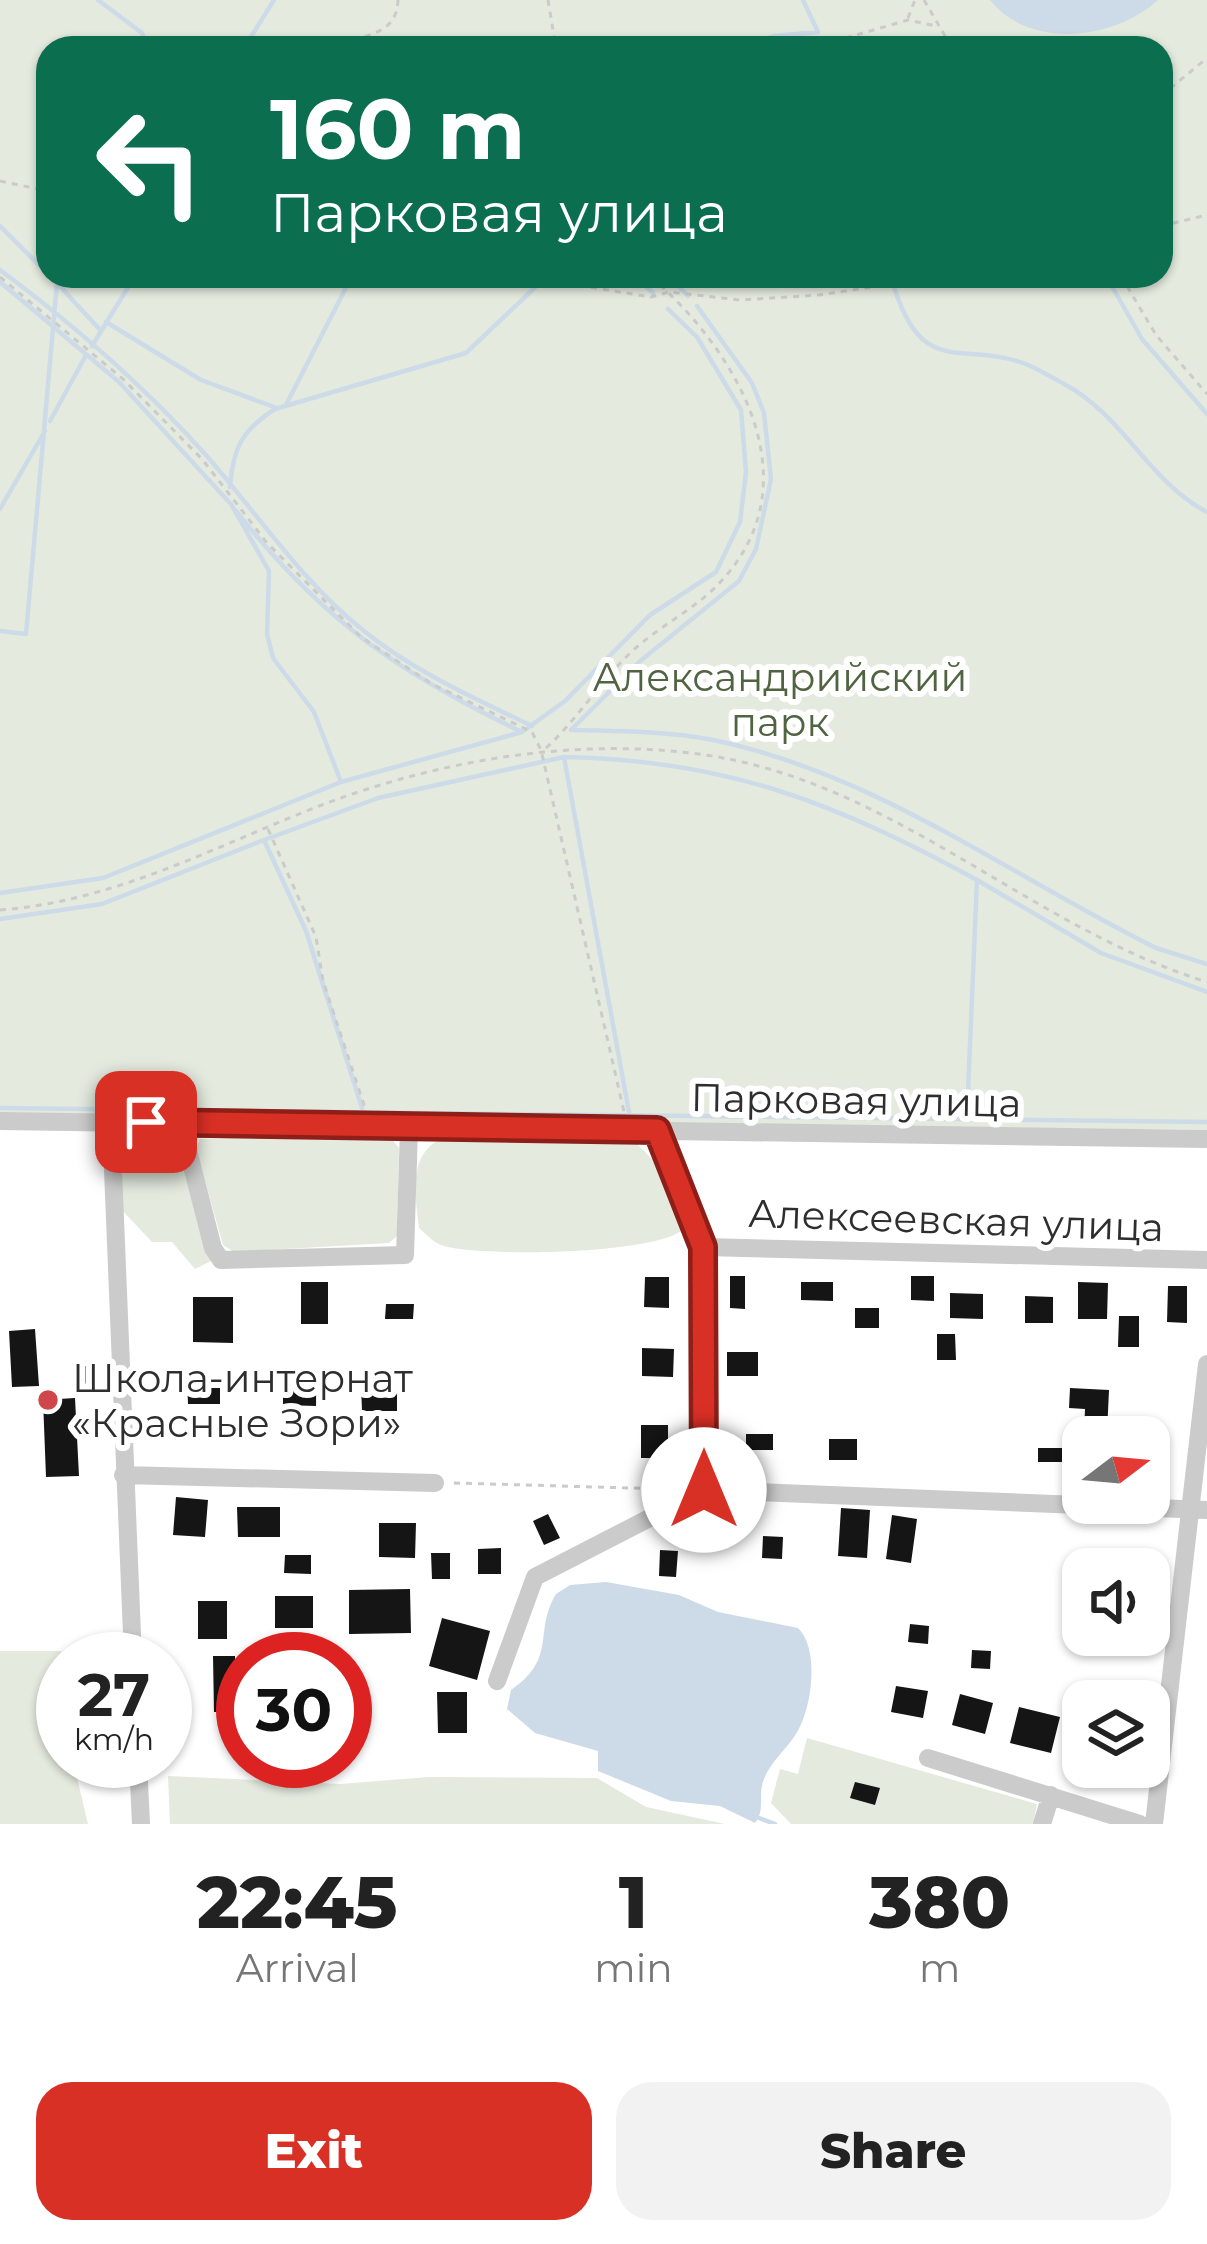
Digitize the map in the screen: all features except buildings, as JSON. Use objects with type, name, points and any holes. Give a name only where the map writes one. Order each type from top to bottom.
[{"type":"street","name":"Парковая улица","points":[[0,1120],[1207,1139]]},
{"type":"street","points":[[111,1121],[132,1632]]},
{"type":"street","points":[[181,1123],[213,1248],[221,1260],[405,1255],[409,1127]]},
{"type":"street","points":[[657,1130],[703,1247],[704,1490]]},
{"type":"street","name":"Алексеевская улица","points":[[703,1247],[1207,1260]]},
{"type":"street","points":[[1154,1824],[1200,1510],[1207,1364]]},
{"type":"street","points":[[123,1475],[434,1483]]},
{"type":"street","points":[[497,1682],[535,1577],[704,1490],[1200,1510]]},
{"type":"street","points":[[928,1758],[1140,1824]]},
{"type":"street","points":[[139,1788],[141,1824]]},
{"type":"street","points":[[1042,1824],[1052,1795]]},
{"type":"path","points":[[364,36],[395,20],[398,0]]},
{"type":"path","points":[[548,0],[554,36]]},
{"type":"path","points":[[908,20],[915,0]]},
{"type":"path","points":[[924,0],[943,36]]},
{"type":"path","points":[[853,36],[908,20],[936,26]]},
{"type":"path","points":[[1173,86],[1207,58]]},
{"type":"path","points":[[0,181],[36,188]]},
{"type":"path","points":[[1173,223],[1207,215]]},
{"type":"path","points":[[0,277],[123,379],[202,460],[267,542],[362,637],[432,684],[532,732],[543,749],[624,1112]]},
{"type":"path","points":[[595,288],[651,297],[669,292],[740,300],[866,288]]},
{"type":"path","points":[[543,749],[638,646],[727,576],[758,507],[762,458],[752,406],[724,355],[664,288]]},
{"type":"path","points":[[1128,288],[1156,335],[1207,394]]},
{"type":"path","points":[[0,910],[96,894],[373,789],[543,749],[712,756],[797,779],[933,840],[1081,928],[1207,982]]},
{"type":"path","points":[[268,828],[316,937],[323,981],[367,1104]]},
{"type":"path","points":[[434,1483],[704,1490]]},
{"type":"green space","name":"Александрийский парк","points":[[0,0],[1207,0],[1207,1130],[0,1115]]},
{"type":"green space","points":[[370,1134],[391,1138],[399,1148],[397,1236],[389,1243],[234,1252],[223,1245],[196,1149],[200,1139]]},
{"type":"green space","points":[[133,1137],[178,1140],[213,1260],[195,1269],[172,1242],[152,1242],[119,1207],[119,1176],[137,1164],[128,1148]]},
{"type":"green space","points":[[446,1137],[636,1143],[667,1174],[682,1230],[666,1238],[604,1249],[491,1252],[441,1245],[419,1228],[416,1175],[425,1152]]},
{"type":"green space","points":[[0,1651],[36,1651],[36,1788],[79,1788],[88,1824],[0,1824]]},
{"type":"green space","points":[[807,1738],[1037,1804],[1033,1824],[791,1824],[771,1803],[780,1769],[798,1774]]},
{"type":"green space","points":[[192,1777],[216,1778],[216,1788],[372,1788],[372,1781],[429,1777],[597,1778],[646,1807],[725,1824],[170,1824],[168,1788],[192,1788]]},
{"type":"water","points":[[990,0],[1158,0],[1120,24],[1074,34],[1028,27]]},
{"type":"water","points":[[606,1582],[679,1595],[718,1612],[798,1628],[805,1638],[811,1664],[806,1710],[796,1734],[764,1779],[755,1823],[720,1806],[671,1801],[598,1771],[598,1751],[535,1733],[507,1709],[511,1690],[540,1656],[556,1594],[570,1585]]},
{"type":"waterway","points":[[98,0],[143,36]]},
{"type":"waterway","points":[[252,36],[274,0]]},
{"type":"waterway","points":[[774,36],[818,32],[803,0]]},
{"type":"waterway","points":[[0,226],[36,262]]},
{"type":"waterway","points":[[0,270],[158,404],[341,612],[424,672],[532,726]]},
{"type":"waterway","points":[[0,282],[119,382],[229,502]]},
{"type":"waterway","points":[[0,631],[26,634],[57,288]]},
{"type":"waterway","points":[[62,288],[101,331]]},
{"type":"waterway","points":[[92,346],[128,288]]},
{"type":"waterway","points":[[287,403],[346,288]]},
{"type":"waterway","points":[[230,487],[241,441],[275,409],[466,353],[534,288]]},
{"type":"waterway","points":[[648,288],[653,293]]},
{"type":"waterway","points":[[680,288],[688,296]]},
{"type":"waterway","points":[[894,288],[905,315],[931,345],[1023,363],[1064,384],[1103,413],[1168,483],[1207,512]]},
{"type":"waterway","points":[[1113,288],[1142,339],[1207,414]]},
{"type":"waterway","points":[[697,306],[752,383],[764,413],[771,479],[756,549],[739,581],[639,662],[571,730],[682,735],[777,757],[889,803],[1156,948],[1207,964]]},
{"type":"waterway","points":[[231,504],[269,571],[267,634],[273,658],[314,712],[341,782],[522,732],[565,701],[650,615],[716,572],[740,522],[746,472],[741,410],[697,337],[668,309]]},
{"type":"waterway","points":[[106,322],[201,380],[277,408]]},
{"type":"waterway","points":[[50,421],[85,357]]},
{"type":"waterway","points":[[0,509],[45,431]]},
{"type":"waterway","points":[[236,511],[300,583],[365,640],[437,688],[522,732]]},
{"type":"waterway","points":[[264,840],[378,798],[564,757]]},
{"type":"waterway","points":[[629,1112],[564,757],[677,767],[779,791],[876,829],[977,880]]},
{"type":"waterway","points":[[0,893],[103,878],[341,782]]},
{"type":"waterway","points":[[0,919],[102,904],[264,840],[306,931],[362,1108]]},
{"type":"waterway","points":[[967,1116],[977,880],[1101,953],[1207,992]]},
{"type":"waterway","points":[[0,1108],[1207,1122]]},
{"type":"waterway","points":[[759,1818],[775,1824]]},
{"type":"place","name":"Школа-интернат «Красные Зори»","points":[[48,1400]]},
{"type":"route","points":[[146,1122],[657,1130],[703,1247],[704,1490]]}]
